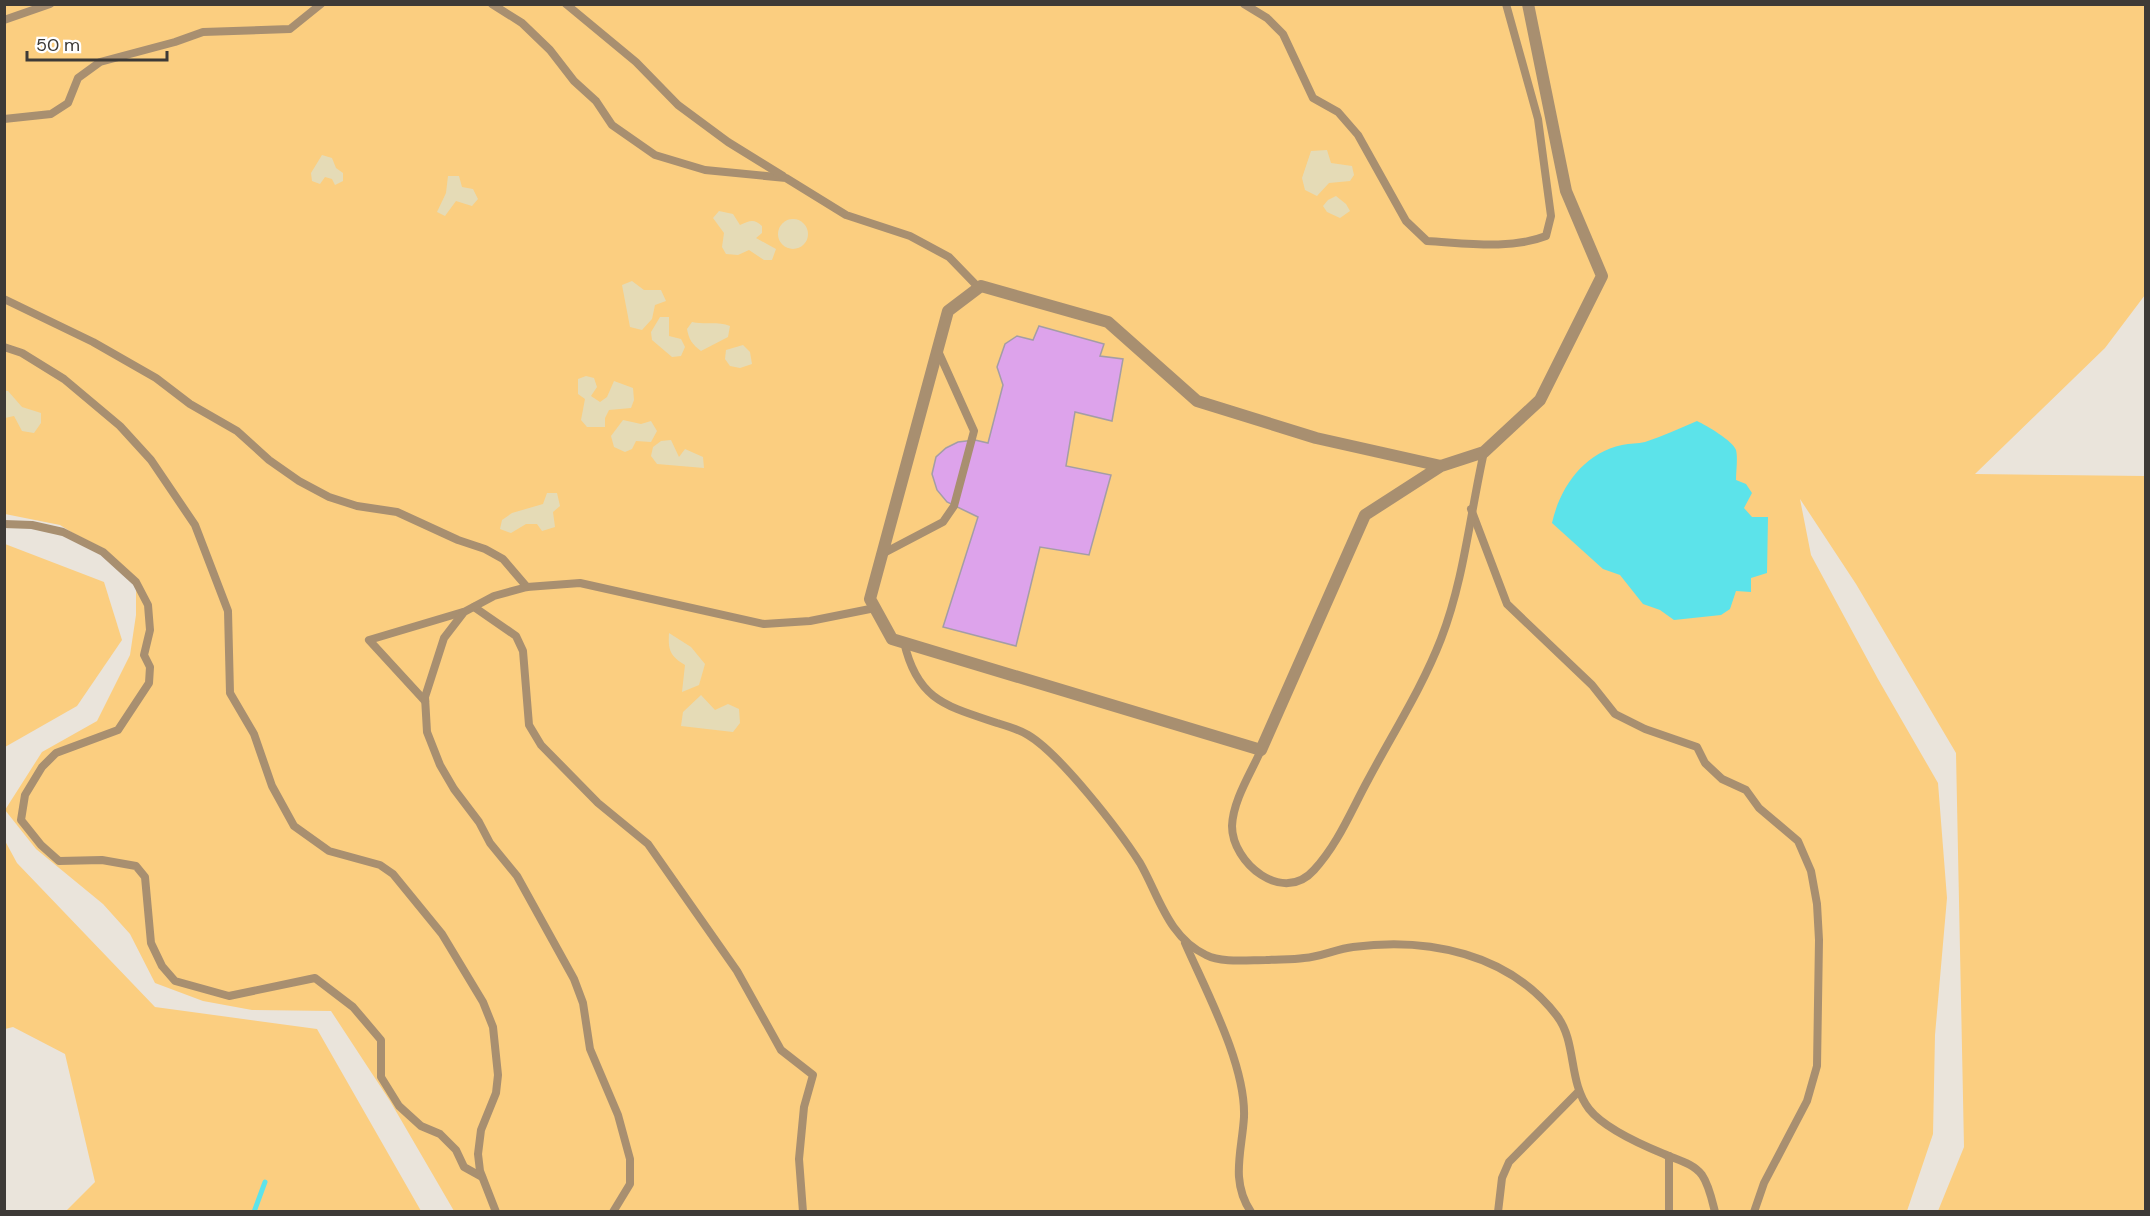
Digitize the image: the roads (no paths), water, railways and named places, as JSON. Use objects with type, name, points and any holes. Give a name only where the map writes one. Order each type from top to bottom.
[{"type":"street","points":[[1440,466],[1316,438],[1197,401],[1108,322],[979,288],[948,311],[870,599],[892,639],[1261,750],[1365,516],[1440,466],[1484,452],[1540,400],[1602,276],[1566,191],[1528,4]]},
{"type":"lane","points":[[4,20],[50,4]]},
{"type":"lane","points":[[4,118],[51,114],[68,103],[78,78],[100,62],[203,32],[290,28],[321,4]]},
{"type":"lane","points":[[492,4],[522,23],[550,50],[574,81],[596,101],[612,125],[655,155],[705,170],[786,178]]},
{"type":"lane","points":[[566,4],[636,62],[678,105],[728,142],[846,215],[910,237],[949,257],[979,288]]},
{"type":"lane","points":[[1244,4],[1267,18],[1283,34],[1313,98],[1338,112],[1358,135],[1406,221],[1427,242],[1492,244],[1530,242],[1546,236],[1551,216],[1538,119],[1506,4]]},
{"type":"lane","points":[[4,299],[93,342],[156,378],[190,404],[237,431],[268,460],[299,481],[329,497],[357,506],[397,512],[458,540],[485,549],[503,559],[527,587]]},
{"type":"lane","points":[[4,347],[22,353],[64,379],[120,426],[151,460],[195,525],[228,611],[231,693],[254,734],[272,786],[294,826],[329,851],[380,865],[393,874],[442,934],[483,1002],[493,1027],[498,1075],[496,1093],[482,1130],[478,1154],[482,1177],[496,1212]]},
{"type":"lane","points":[[882,554],[943,522],[954,506],[974,431],[937,351]]},
{"type":"lane","points":[[1261,750],[1233,811],[1234,843],[1240,856],[1259,874],[1270,880],[1296,881],[1314,870],[1340,836],[1410,705],[1441,638],[1459,577],[1484,452]]},
{"type":"lane","points":[[1472,509],[1507,604],[1592,685],[1615,714],[1645,729],[1697,747],[1705,764],[1722,779],[1746,790],[1759,808],[1798,841],[1811,871],[1817,904],[1819,940],[1817,1066],[1807,1101],[1764,1183],[1754,1212]]},
{"type":"lane","points":[[4,524],[32,525],[63,532],[103,552],[136,582],[148,605],[150,630],[144,655],[150,667],[149,683],[118,730],[56,753],[42,767],[25,795],[21,820],[41,845],[59,861],[102,860],[136,866],[145,877],[151,944],[162,966],[175,981],[229,996],[315,978],[333,989],[353,1007],[381,1040],[381,1077],[399,1106],[421,1126],[440,1134],[456,1150],[464,1167],[482,1177]]},
{"type":"lane","points":[[425,701],[369,640],[464,612],[494,596],[527,587],[580,583],[764,624],[810,621],[875,608]]},
{"type":"lane","points":[[474,607],[516,636],[523,651],[529,725],[541,745],[598,803],[648,844],[737,971],[781,1050],[813,1075],[804,1107],[799,1159],[803,1212]]},
{"type":"lane","points":[[464,612],[444,638],[429,680],[425,701],[427,732],[440,765],[454,789],[480,822],[490,843],[517,876],[574,979],[583,1003],[590,1049],[618,1114],[630,1159],[630,1184],[613,1212]]},
{"type":"lane","points":[[904,642],[910,668],[922,686],[937,699],[956,710],[1016,729],[1044,746],[1082,788],[1140,863],[1168,919],[1185,943],[1218,1014],[1241,1085],[1244,1118],[1238,1152],[1238,1183],[1244,1201],[1251,1212]]},
{"type":"lane","points":[[1185,943],[1208,957],[1248,960],[1305,958],[1351,947],[1396,944],[1443,947],[1486,962],[1520,979],[1558,1017],[1570,1051],[1579,1091],[1590,1110],[1639,1143],[1692,1165],[1703,1176],[1715,1212]]},
{"type":"lane","points":[[1498,1212],[1502,1178],[1509,1162],[1579,1091]]},
{"type":"lane","points":[[1669,1156],[1669,1212]]},
{"type":"water","points":[[1697,421],[1734,446],[1737,457],[1736,480],[1746,484],[1752,493],[1744,508],[1752,517],[1768,517],[1767,573],[1751,578],[1751,592],[1736,591],[1730,609],[1721,615],[1674,620],[1660,610],[1643,604],[1620,575],[1603,569],[1552,523],[1568,485],[1585,464],[1596,456],[1622,445],[1645,442]]},
{"type":"waterway","points":[[254,1212],[265,1182]]}]
